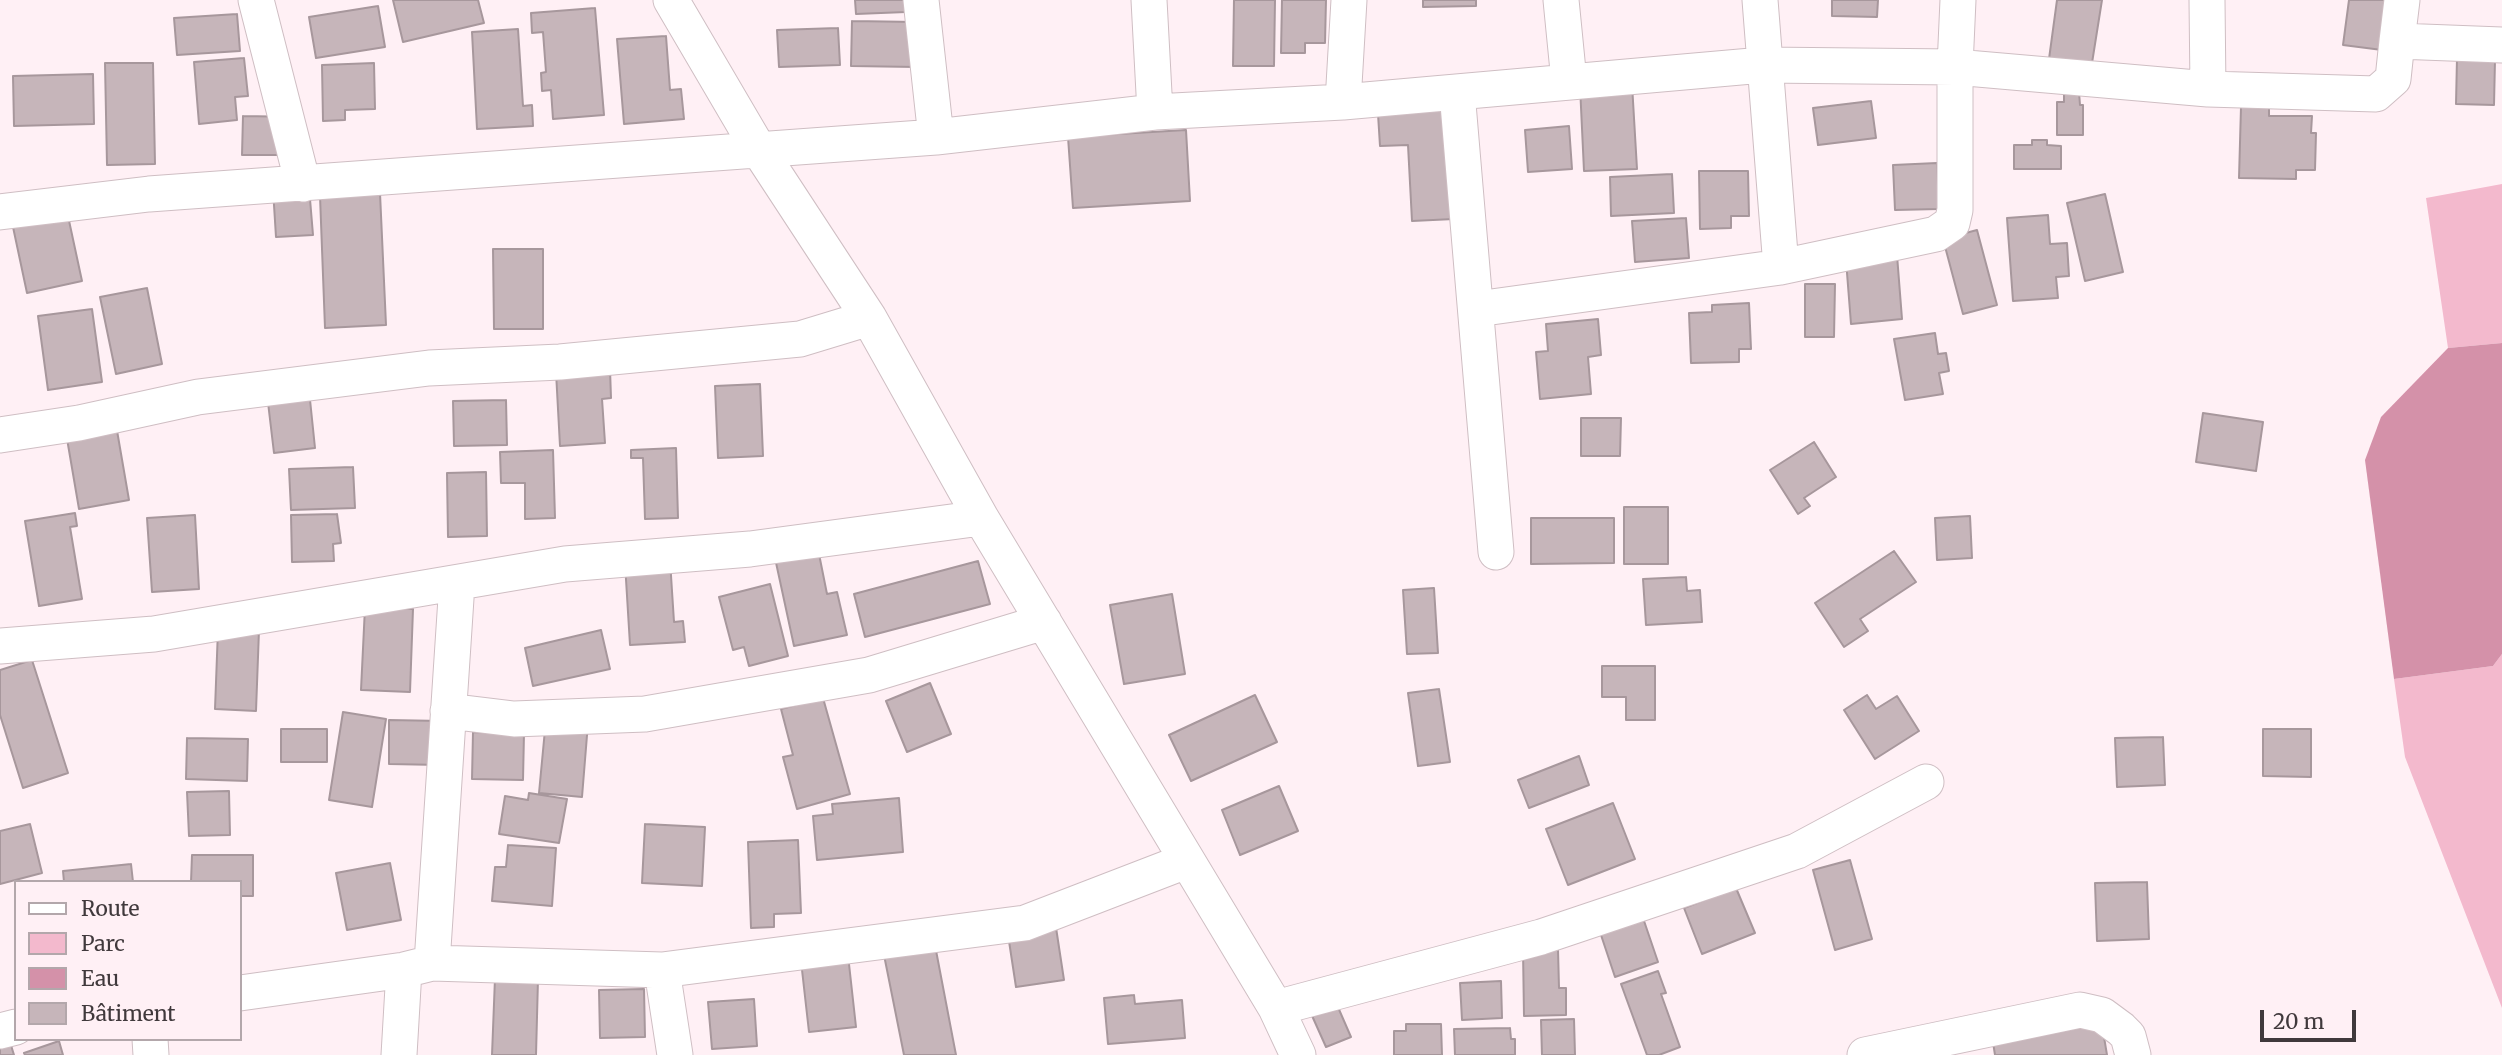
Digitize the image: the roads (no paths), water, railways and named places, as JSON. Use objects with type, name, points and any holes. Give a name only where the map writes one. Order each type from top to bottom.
[{"type":"street","points":[[256,0],[303,184]]},
{"type":"street","points":[[671,0],[759,150],[869,318],[981,518],[1276,1008],[1298,1055]]},
{"type":"street","points":[[920,0],[936,137]]},
{"type":"street","points":[[1149,0],[1155,113]]},
{"type":"street","points":[[1343,102],[1349,0]]},
{"type":"street","points":[[1562,0],[1569,81]]},
{"type":"street","points":[[1760,0],[1763,65],[1781,267]]},
{"type":"street","points":[[1477,309],[1781,267],[1936,234],[1952,222],[1958,0]]},
{"type":"street","points":[[2207,0],[2208,89]]},
{"type":"street","points":[[0,212],[149,194],[936,137],[1155,113],[1343,102],[1763,65],[1955,68],[2208,89],[2376,94],[2393,79],[2402,0]]},
{"type":"street","points":[[2397,41],[2502,45]]},
{"type":"street","points":[[1457,92],[1496,552]]},
{"type":"street","points":[[0,435],[79,423],[198,397],[429,368],[560,362],[800,340],[869,318]]},
{"type":"street","points":[[0,646],[154,634],[565,564],[750,549],[981,518]]},
{"type":"street","points":[[399,1055],[418,966],[448,711],[457,583]]},
{"type":"street","points":[[448,711],[514,719],[645,714],[869,675],[1044,622]]},
{"type":"street","points":[[1276,1008],[1541,937],[1797,850],[1926,782]]},
{"type":"street","points":[[242,993],[418,966],[662,970],[1026,923],[1186,861]]},
{"type":"street","points":[[662,970],[674,1055]]},
{"type":"street","points":[[1865,1055],[2080,1010],[2102,1014],[2121,1029],[2127,1036],[2133,1055]]},
{"type":"water","points":[[2502,343],[2502,654],[2493,666],[2394,679],[2365,460],[2381,417],[2448,348]]}]
